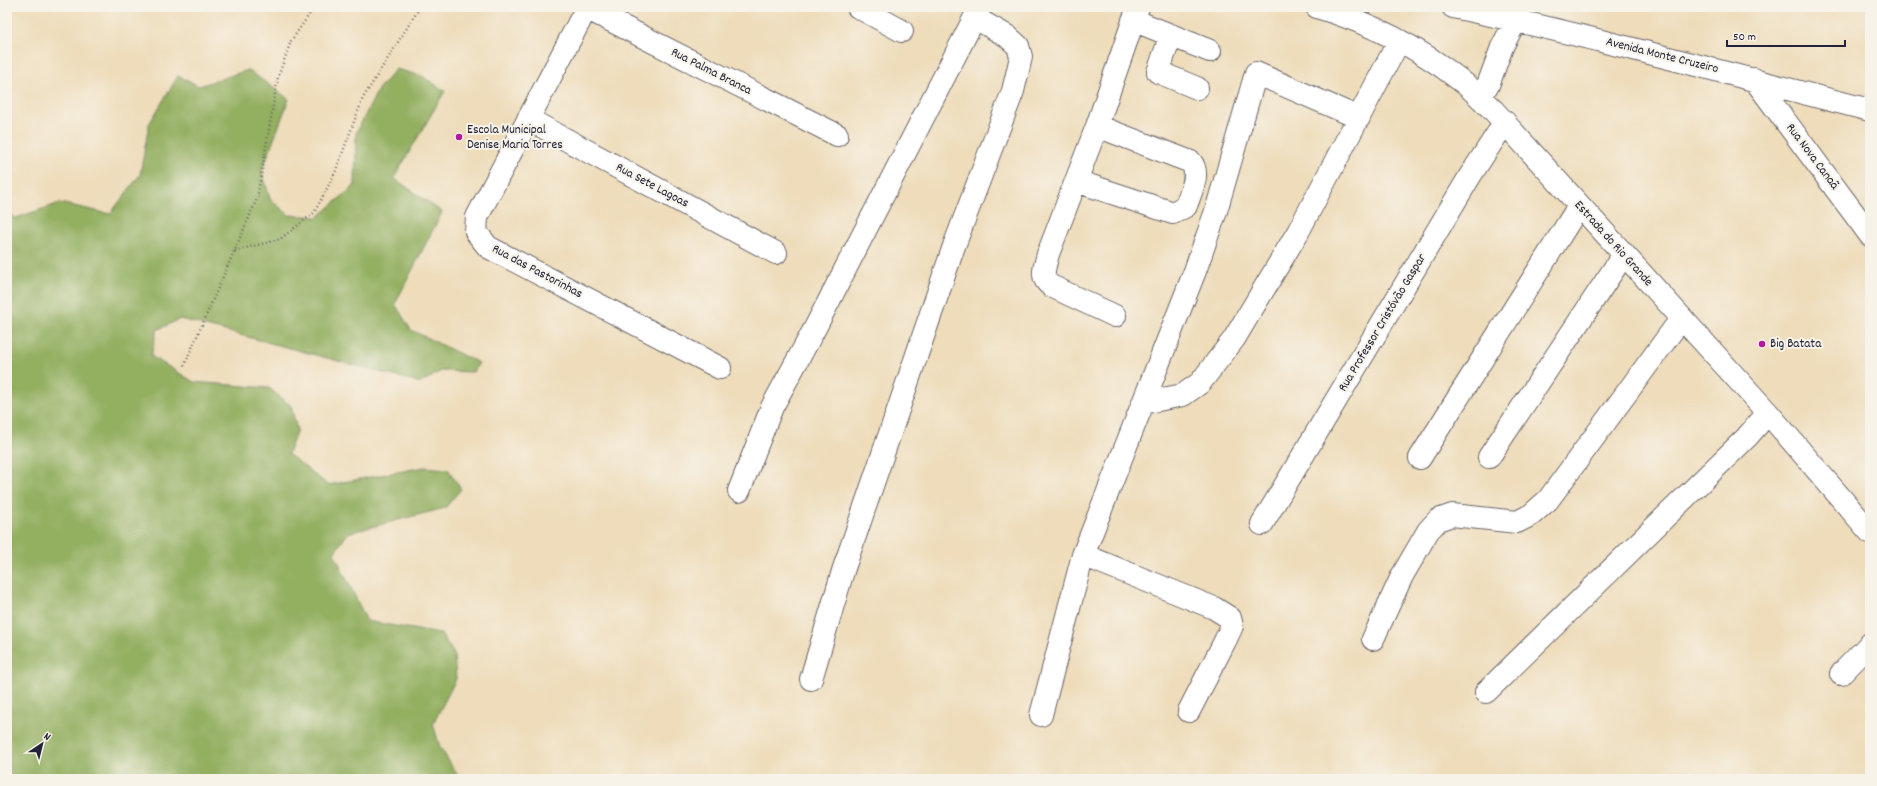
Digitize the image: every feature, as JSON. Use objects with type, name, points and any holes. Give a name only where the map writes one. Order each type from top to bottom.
[{"type":"street","name":"Rua das Pastorinhas","points":[[587,7],[477,217],[476,232],[488,247],[720,368]]},
{"type":"street","name":"Rua Palma Branca","points":[[587,7],[837,136]]},
{"type":"street","points":[[858,7],[902,31]]},
{"type":"street","name":"Avenida Monte Cruzeiro","points":[[1453,7],[1516,20],[1754,79],[1870,110]]},
{"type":"street","points":[[1322,8],[1377,30],[1460,80],[1480,88],[1489,96],[1499,117]]},
{"type":"street","points":[[739,491],[772,407],[816,328],[978,13],[1018,46],[1021,57],[1013,91],[951,253],[843,571],[811,679]]},
{"type":"street","points":[[1115,316],[1051,286],[1046,282],[1043,275],[1048,254],[1097,126],[1136,13],[1171,35],[1210,51]]},
{"type":"street","points":[[1480,88],[1516,20]]},
{"type":"street","points":[[1171,35],[1158,72],[1197,88]]},
{"type":"street","points":[[1143,403],[1183,395],[1200,384],[1234,339],[1298,232],[1399,42]]},
{"type":"street","points":[[1042,715],[1083,555],[1195,271],[1216,211],[1256,73],[1359,118]]},
{"type":"street","name":"Rua Nova Canaã","points":[[1754,79],[1870,235]]},
{"type":"street","name":"Estrada do Rio Grande","points":[[1499,117],[1768,413],[1870,532]]},
{"type":"street","name":"Rua Professor Cristóvão Gaspar","points":[[1262,524],[1466,182],[1499,117]]},
{"type":"street","name":"Rua Sete Lagoas","points":[[528,119],[776,253]]},
{"type":"street","points":[[1076,181],[1173,213],[1186,206],[1197,174],[1195,167],[1191,162],[1097,126]]},
{"type":"street","points":[[1420,458],[1579,206]]},
{"type":"street","points":[[1489,457],[1624,254]]},
{"type":"street","points":[[1373,639],[1402,576],[1428,531],[1438,520],[1452,516],[1517,522],[1531,515],[1548,500],[1681,319]]},
{"type":"street","points":[[1486,692],[1747,437],[1768,413]]},
{"type":"street","points":[[1083,555],[1214,608],[1230,618],[1232,626],[1189,711]]},
{"type":"street","points":[[1841,674],[1870,644]]},
{"type":"path","points":[[184,366],[258,200],[278,77],[288,48],[291,41],[311,12],[320,7]]},
{"type":"path","points":[[234,251],[280,239],[314,213],[335,173],[363,98],[420,7]]},
{"type":"green space","points":[[396,69],[422,76],[445,91],[394,178],[442,212],[395,304],[411,330],[479,363],[473,372],[441,371],[421,383],[180,319],[157,330],[151,356],[194,382],[269,388],[291,406],[297,430],[288,454],[328,485],[424,467],[448,469],[461,489],[445,508],[348,533],[334,553],[367,621],[441,634],[454,654],[456,679],[433,724],[440,747],[460,779],[7,779],[7,212],[16,218],[60,203],[110,214],[140,175],[149,124],[178,76],[199,86],[248,70],[289,99],[262,171],[270,199],[289,215],[318,217],[355,185],[356,133],[379,88]]},
{"type":"place","name":"Escola Municipal Denise Maria Torres","points":[[459,137]]},
{"type":"place","name":"Big Batata","points":[[1762,344]]}]
